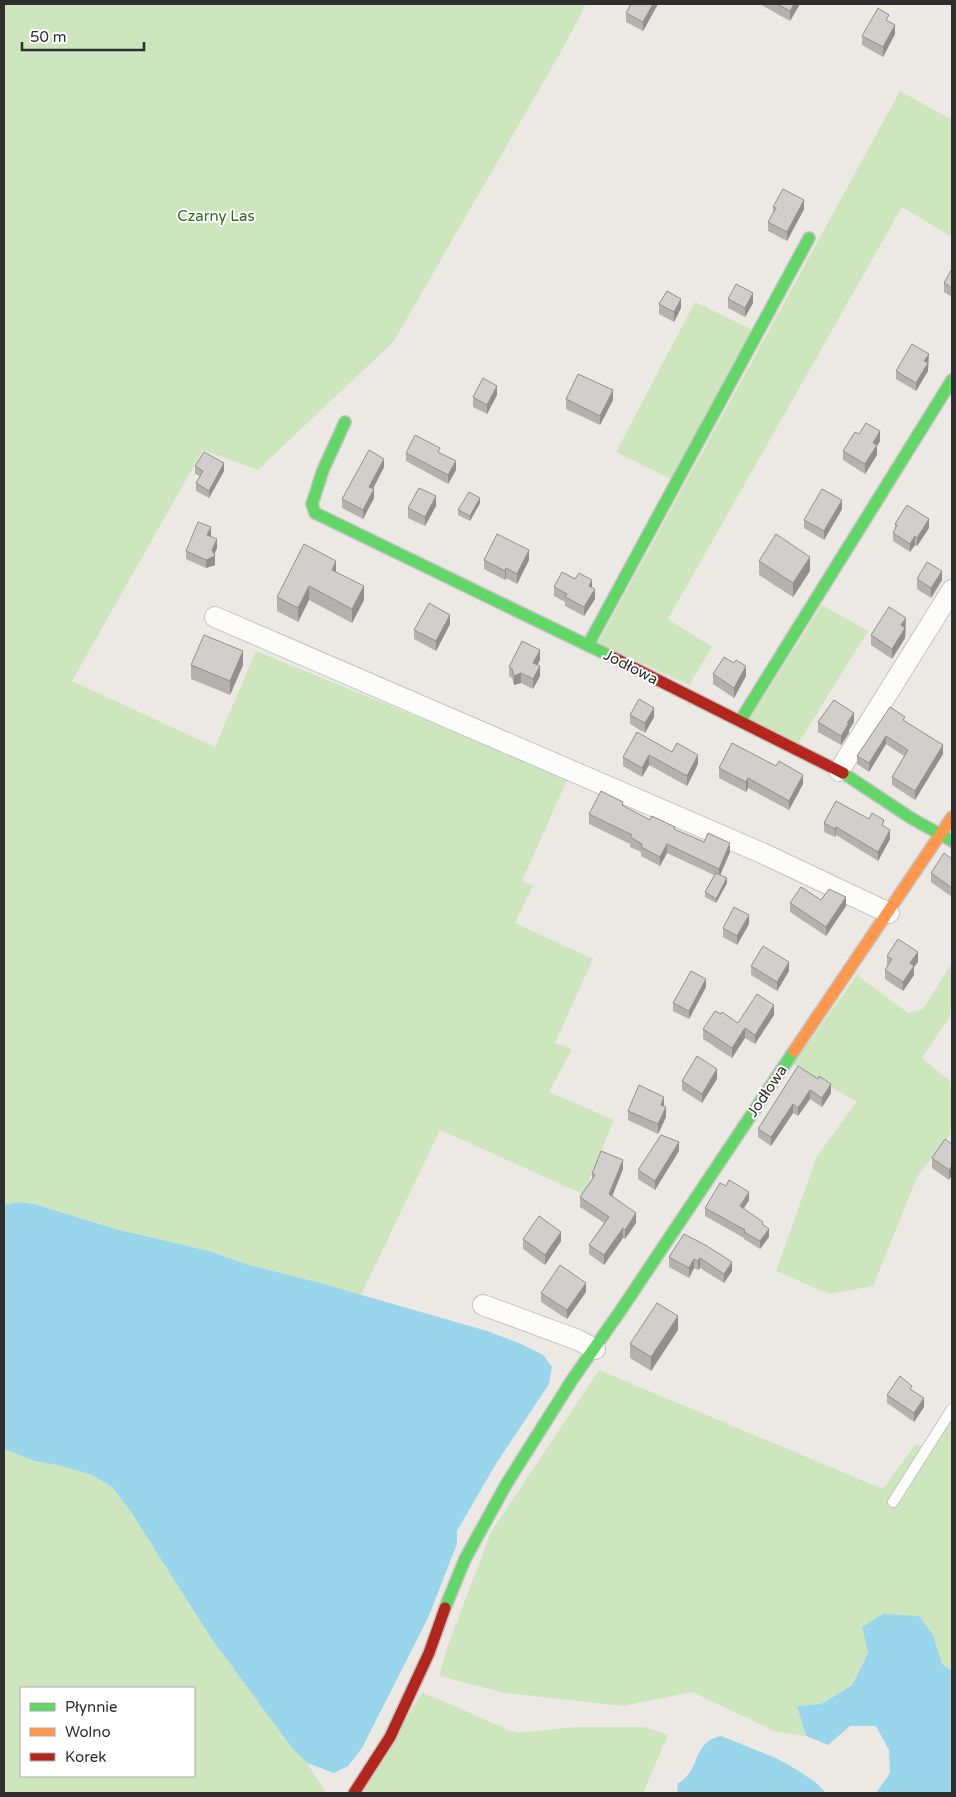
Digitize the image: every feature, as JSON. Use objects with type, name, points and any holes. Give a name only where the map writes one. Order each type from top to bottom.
[{"type":"street","points":[[588,645],[809,238]]},
{"type":"street","points":[[740,721],[952,380]]},
{"type":"street","name":"Jodłowa","points":[[345,422],[323,470],[312,504],[314,513],[588,645],[839,771],[911,818],[952,841]]},
{"type":"street","points":[[839,771],[952,590]]},
{"type":"street","points":[[215,616],[762,853],[888,913]]},
{"type":"street","name":"Jodłowa","points":[[354,1793],[390,1737],[430,1653],[450,1594],[482,1525],[561,1397],[952,817]]},
{"type":"street","points":[[483,1305],[578,1340],[595,1349]]},
{"type":"lane","points":[[893,1502],[952,1409]]},
{"type":"green space","name":"Czarny Las","points":[[4,4],[586,4],[563,48],[394,341],[258,470],[203,450],[72,681],[215,747],[256,651],[568,778],[522,881],[533,886],[515,923],[593,959],[555,1043],[572,1049],[549,1092],[614,1120],[583,1194],[440,1130],[361,1295],[249,1265],[209,1251],[115,1229],[36,1204],[17,1202],[4,1205]]},
{"type":"green space","points":[[900,91],[952,120],[952,237],[902,207],[668,619],[712,647],[689,685],[598,643]]},
{"type":"green space","points":[[695,302],[755,331],[673,480],[616,452]]},
{"type":"green space","points":[[822,605],[868,631],[798,744],[749,720]]},
{"type":"green space","points":[[952,963],[952,1013],[922,1058],[952,1083],[952,1132],[917,1177],[873,1286],[829,1294],[776,1271],[817,1156],[857,1102],[793,1064],[857,975],[908,1013],[923,1009]]},
{"type":"green space","points":[[599,1370],[883,1489],[916,1444],[933,1448],[952,1419],[952,1671],[942,1664],[933,1635],[862,1627],[868,1653],[852,1684],[821,1704],[797,1706],[806,1736],[777,1732],[692,1692],[623,1706],[505,1693],[439,1676],[448,1645],[491,1532]]},
{"type":"green space","points":[[4,1449],[35,1461],[62,1466],[92,1475],[112,1487],[131,1512],[211,1638],[292,1748],[307,1763],[326,1793],[4,1793]]},
{"type":"green space","points":[[422,1692],[516,1733],[576,1727],[644,1727],[668,1735],[643,1793],[362,1793]]},
{"type":"water","points":[[17,1202],[35,1204],[115,1229],[209,1251],[249,1265],[320,1283],[487,1331],[519,1343],[543,1355],[552,1367],[549,1384],[494,1467],[457,1531],[457,1544],[428,1618],[362,1748],[348,1766],[334,1773],[307,1763],[292,1748],[211,1638],[131,1512],[112,1487],[92,1475],[62,1466],[35,1461],[4,1449],[4,1205]]},
{"type":"water","points":[[883,1614],[919,1616],[933,1635],[942,1664],[952,1671],[952,1793],[876,1793],[890,1773],[889,1750],[876,1726],[850,1726],[828,1745],[806,1736],[797,1706],[821,1704],[852,1685],[868,1653],[862,1627]]},
{"type":"water","points":[[721,1736],[778,1759],[815,1782],[826,1793],[677,1793],[678,1783],[690,1772],[705,1744],[711,1739]]},
{"type":"building","points":[[631,4],[653,4],[643,22],[626,13]]},
{"type":"building","points":[[777,4],[794,4],[790,11]]},
{"type":"building","points":[[878,8],[889,15],[886,20],[895,25],[883,47],[862,36]]},
{"type":"building","points":[[783,189],[804,200],[787,232],[768,222],[776,208],[773,207]]},
{"type":"building","points":[[952,269],[952,288],[944,283]]},
{"type":"building","points":[[736,284],[753,293],[745,308],[728,299]]},
{"type":"building","points":[[667,291],[681,299],[674,312],[659,304]]},
{"type":"building","points":[[912,344],[929,354],[924,361],[928,363],[916,383],[896,371]]},
{"type":"building","points":[[578,374],[613,390],[600,416],[566,399]]},
{"type":"building","points":[[483,378],[497,386],[487,405],[473,397]]},
{"type":"building","points":[[866,423],[880,431],[873,443],[877,445],[865,464],[843,451],[855,432],[859,434]]},
{"type":"building","points":[[415,435],[440,448],[438,452],[456,461],[448,475],[406,453]]},
{"type":"building","points":[[369,450],[384,459],[369,487],[374,489],[363,510],[342,499]]},
{"type":"building","points":[[204,452],[224,463],[209,491],[196,483],[203,471],[195,466]]},
{"type":"building","points":[[419,488],[436,496],[425,517],[408,508]]},
{"type":"building","points":[[822,489],[842,500],[824,531],[804,520]]},
{"type":"building","points":[[469,492],[480,498],[470,516],[458,510]]},
{"type":"building","points":[[907,505],[929,519],[917,538],[915,536],[910,544],[893,533],[897,525],[895,524]]},
{"type":"building","points":[[198,522],[211,527],[207,535],[217,539],[212,550],[215,556],[206,560],[186,551]]},
{"type":"building","points":[[497,534],[529,550],[517,574],[506,568],[505,571],[484,560]]},
{"type":"building","points":[[776,534],[810,557],[793,583],[759,561]]},
{"type":"building","points":[[304,544],[336,561],[332,570],[364,586],[352,609],[309,586],[298,608],[277,597]]},
{"type":"building","points":[[927,562],[942,571],[931,588],[917,579]]},
{"type":"building","points":[[562,572],[575,579],[579,573],[592,580],[589,586],[595,589],[584,607],[565,597],[567,594],[554,587]]},
{"type":"building","points":[[429,603],[450,615],[436,641],[414,630]]},
{"type":"building","points":[[889,607],[906,618],[901,625],[905,628],[892,649],[871,635]]},
{"type":"building","points":[[204,635],[243,651],[230,681],[191,665]]},
{"type":"building","points":[[522,641],[540,650],[533,663],[540,666],[533,679],[521,673],[514,676],[512,669],[509,667]]},
{"type":"building","points":[[724,657],[734,663],[736,660],[746,666],[734,688],[713,674]]},
{"type":"building","points":[[639,699],[654,708],[645,723],[630,715]]},
{"type":"building","points":[[834,700],[854,713],[841,736],[818,722]]},
{"type":"building","points":[[890,707],[905,717],[903,720],[943,745],[915,791],[892,777],[908,750],[886,736],[869,763],[857,756]]},
{"type":"building","points":[[637,732],[672,752],[677,743],[698,755],[687,776],[649,755],[642,768],[623,757]]},
{"type":"building","points":[[732,743],[776,766],[779,761],[803,775],[789,801],[748,778],[746,782],[719,768]]},
{"type":"building","points":[[601,791],[623,802],[622,805],[650,820],[652,816],[675,827],[674,829],[704,842],[708,833],[730,843],[719,869],[667,844],[660,857],[641,847],[642,844],[630,837],[632,835],[589,814]]},
{"type":"building","points":[[836,801],[869,819],[872,813],[884,820],[882,825],[890,830],[878,852],[836,827],[835,829],[824,823]]},
{"type":"building","points":[[944,853],[952,859],[952,888],[931,873]]},
{"type":"building","points":[[716,873],[727,878],[716,899],[705,892]]},
{"type":"building","points":[[801,887],[821,900],[829,889],[846,897],[826,927],[790,903]]},
{"type":"building","points":[[734,907],[749,915],[737,936],[723,928]]},
{"type":"building","points":[[898,939],[918,952],[910,963],[914,966],[903,982],[885,970],[892,959],[887,956]]},
{"type":"building","points":[[763,946],[789,962],[777,982],[751,966]]},
{"type":"building","points":[[691,971],[706,979],[689,1011],[673,1003]]},
{"type":"building","points":[[757,994],[774,1005],[755,1035],[745,1028],[732,1048],[703,1029],[715,1011],[721,1014],[722,1012],[738,1023]]},
{"type":"building","points":[[697,1056],[717,1069],[702,1094],[682,1081]]},
{"type":"building","points":[[798,1066],[818,1079],[819,1076],[831,1084],[822,1098],[810,1090],[798,1108],[793,1104],[771,1137],[758,1129]]},
{"type":"building","points":[[639,1085],[664,1097],[661,1105],[666,1107],[658,1124],[628,1111]]},
{"type":"building","points":[[661,1135],[679,1142],[655,1181],[638,1170]]},
{"type":"building","points":[[945,1139],[952,1144],[952,1166],[949,1170],[932,1158]]},
{"type":"building","points":[[601,1151],[623,1160],[609,1194],[636,1213],[625,1230],[623,1228],[604,1255],[589,1245],[609,1217],[580,1197],[595,1175],[592,1174]]},
{"type":"building","points":[[729,1180],[749,1192],[740,1206],[763,1222],[762,1224],[769,1229],[760,1241],[744,1232],[745,1230],[705,1208],[720,1183],[726,1186]]},
{"type":"building","points":[[539,1216],[561,1232],[545,1255],[523,1239]]},
{"type":"building","points":[[684,1234],[732,1262],[724,1274],[700,1258],[698,1261],[694,1259],[689,1268],[669,1257]]},
{"type":"building","points":[[560,1265],[586,1283],[567,1310],[541,1293]]},
{"type":"building","points":[[657,1303],[678,1316],[651,1357],[630,1344]]},
{"type":"building","points":[[900,1376],[912,1386],[910,1389],[924,1398],[914,1413],[887,1395]]},
{"type":"traffic: fast","points":[[588,645],[809,238]]},
{"type":"traffic: fast","points":[[740,721],[952,380]]},
{"type":"traffic: fast","points":[[345,422],[323,470],[312,504],[315,513],[614,658]]},
{"type":"traffic: fast","points":[[843,773],[911,818],[952,841]]},
{"type":"traffic: fast","points":[[445,1608],[465,1559],[507,1483],[572,1380],[794,1051]]},
{"type":"traffic: slow","points":[[794,1051],[952,817]]},
{"type":"traffic: jam","points":[[614,658],[843,773]]},
{"type":"traffic: jam","points":[[354,1793],[390,1737],[429,1653],[445,1608]]}]
